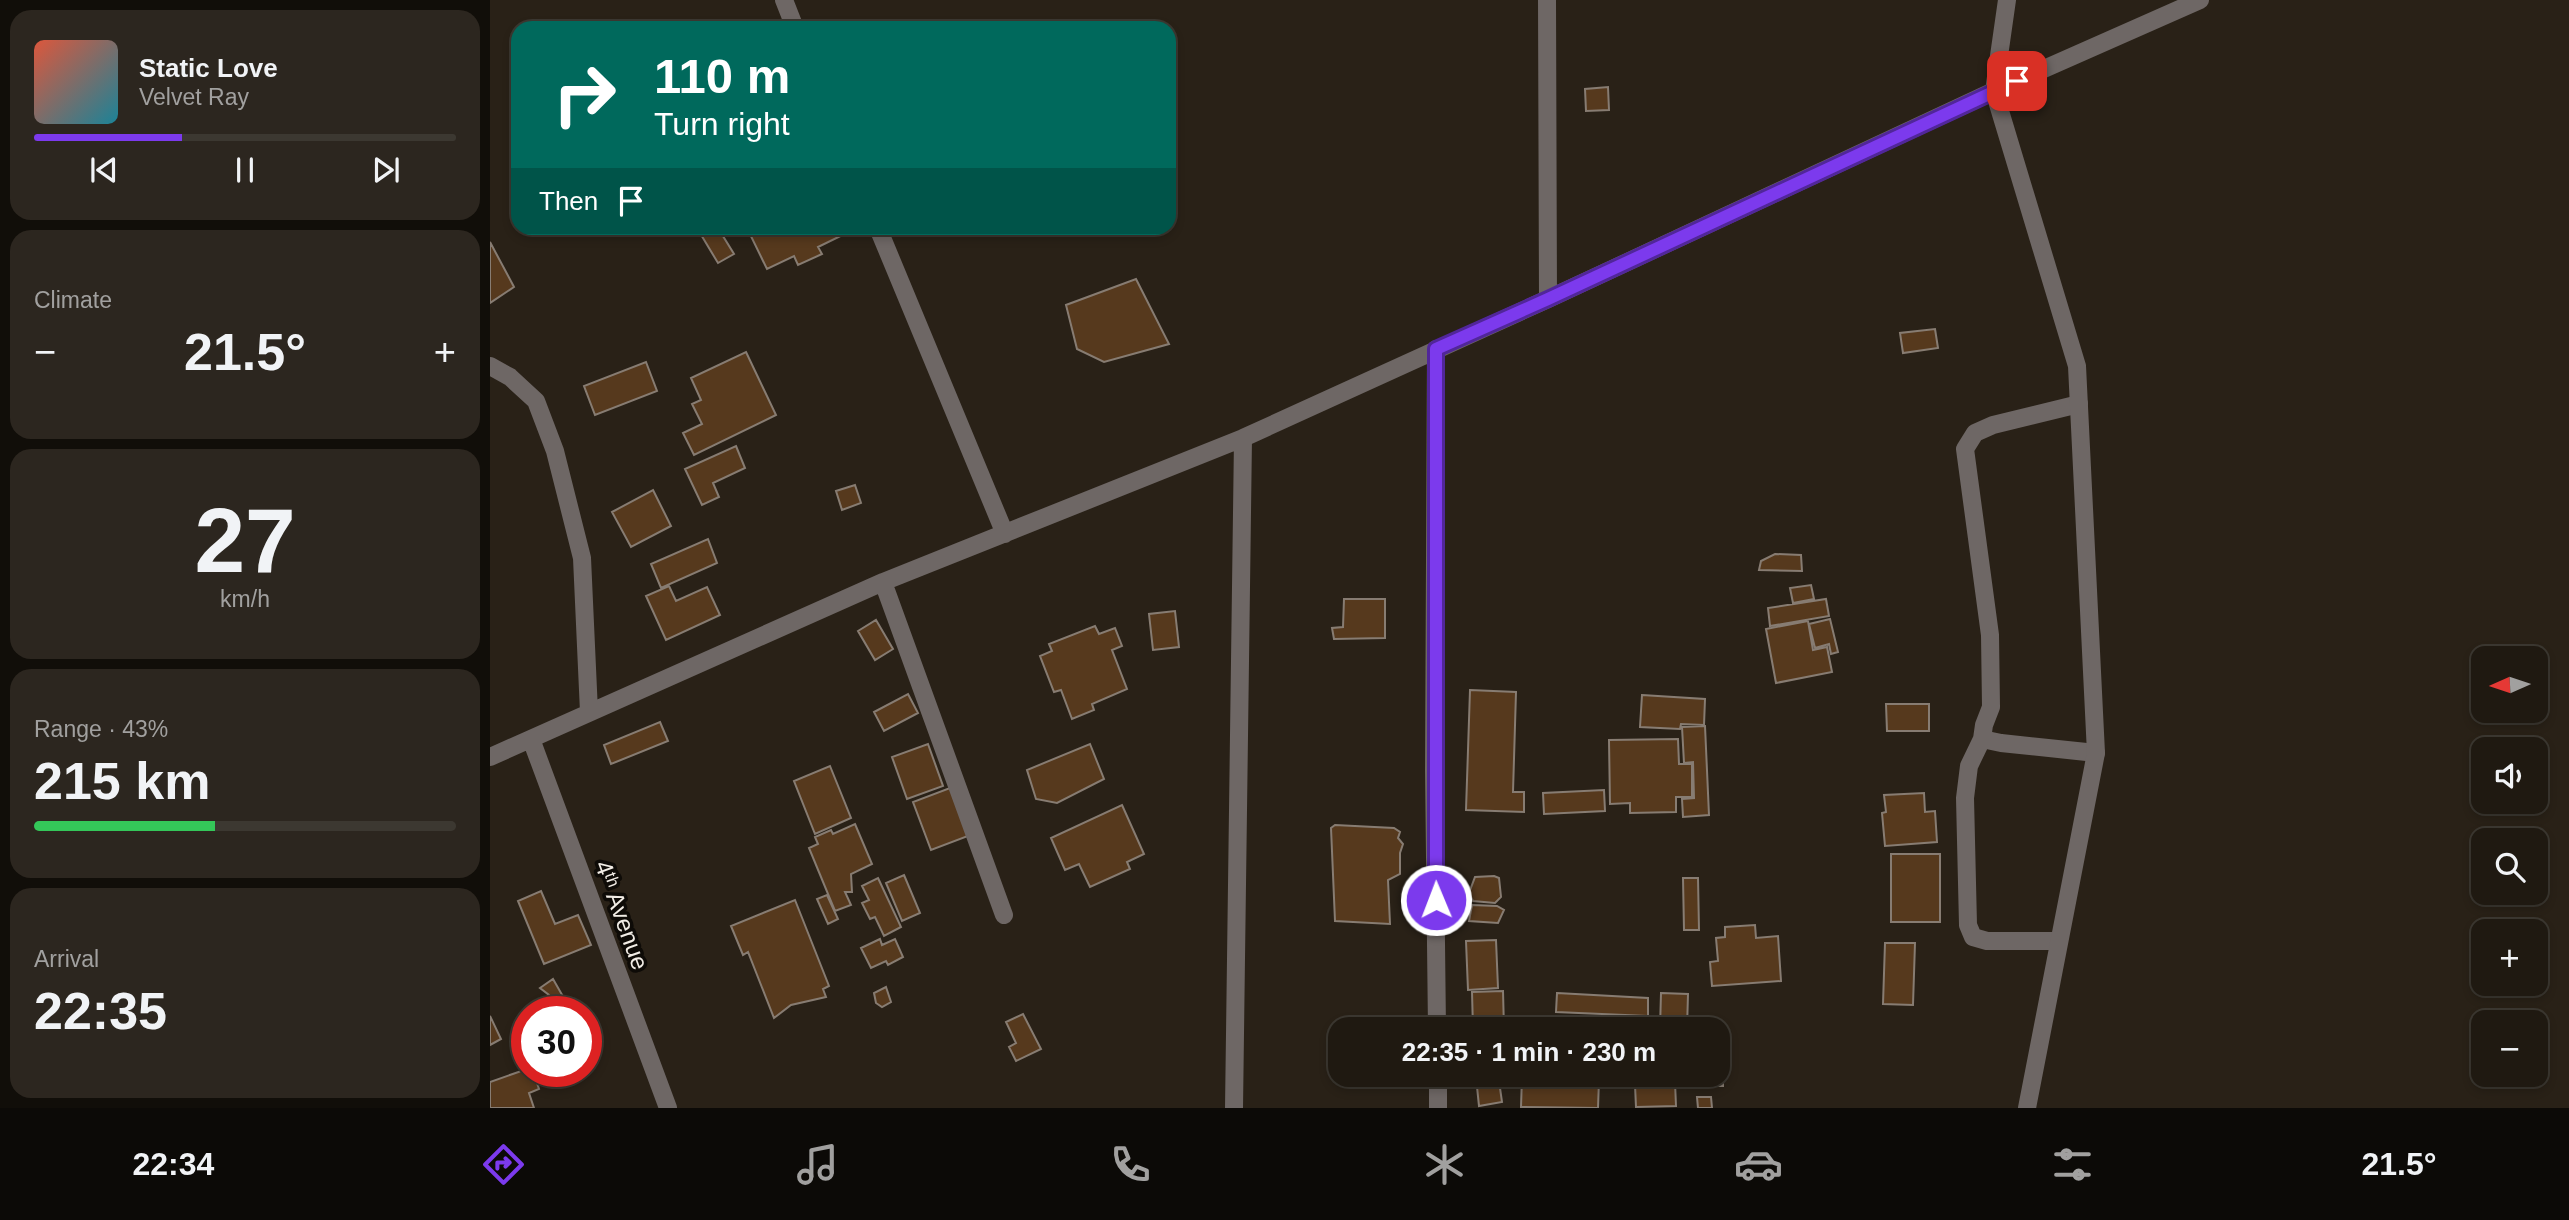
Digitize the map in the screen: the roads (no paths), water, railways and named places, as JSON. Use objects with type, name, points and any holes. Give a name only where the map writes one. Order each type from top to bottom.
[{"type":"street","points":[[784,0],[792,21]]},
{"type":"street","points":[[1547,0],[1548,299]]},
{"type":"street","points":[[2007,0],[1994,91],[2077,366],[2096,753],[2026,1108]]},
{"type":"street","points":[[490,757],[883,582],[1243,438],[1994,91],[2200,0]]},
{"type":"street","points":[[881,235],[1005,534]]},
{"type":"street","points":[[1436,349],[1434,771],[1437,1017]]},
{"type":"street","points":[[490,366],[510,377],[536,401],[555,451],[583,558],[589,712]]},
{"type":"street","points":[[2059,941],[1987,942],[1973,937],[1968,925],[1965,799],[1969,766],[1982,739],[1991,707],[1990,635],[1965,449],[1975,433],[1993,425],[2079,404]]},
{"type":"street","points":[[1234,1108],[1243,438]]},
{"type":"street","points":[[883,582],[1003,915]]},
{"type":"street","name":"4ᵗʰ Avenue","points":[[531,739],[668,1108]]},
{"type":"street","points":[[1982,739],[2096,753]]},
{"type":"street","points":[[1438,1087],[1438,1108]]}]
